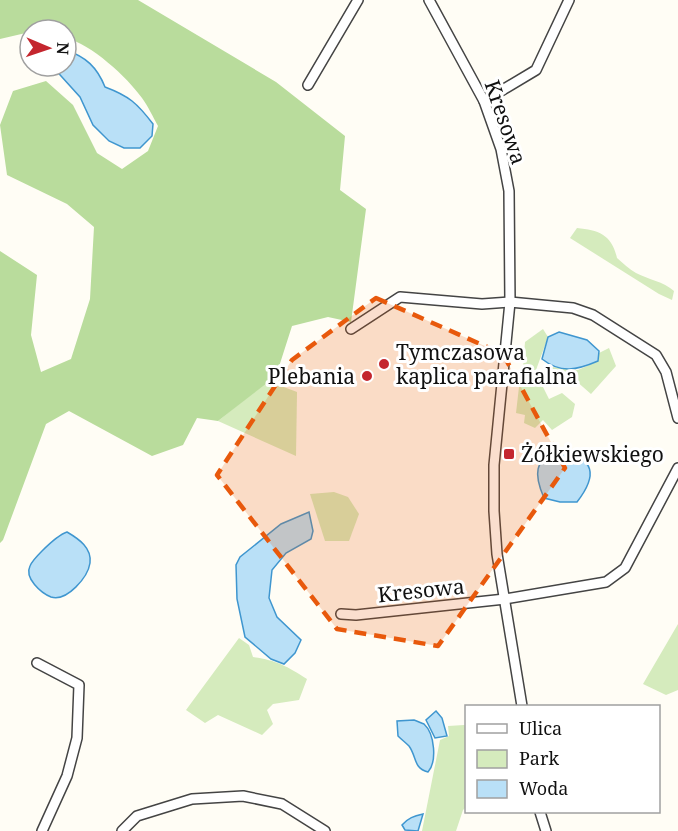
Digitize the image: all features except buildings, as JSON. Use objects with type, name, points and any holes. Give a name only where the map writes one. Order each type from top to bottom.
[{"type":"street","points":[[308,85],[358,0]]},
{"type":"street","name":"Kresowa","points":[[429,0],[484,101],[501,149],[509,191],[510,302],[494,465],[497,554],[522,705]]},
{"type":"street","points":[[484,101],[536,70],[569,0]]},
{"type":"street","points":[[351,329],[400,297],[482,304],[510,302],[573,308],[593,315],[656,355],[666,372],[678,418]]},
{"type":"street","name":"Kresowa","points":[[340,614],[356,615],[505,599],[606,582],[625,567],[678,468]]},
{"type":"street","points":[[37,663],[79,685],[77,738],[68,776],[42,831]]},
{"type":"street","points":[[122,831],[137,816],[192,799],[243,796],[282,804],[325,831]]},
{"type":"street","points":[[540,813],[546,831]]},
{"type":"highlighted area","points":[[376,298],[503,354],[565,468],[438,646],[337,629],[217,475],[292,360]]},
{"type":"green space","points":[[0,0],[138,0],[276,82],[345,136],[340,190],[366,209],[351,322],[328,317],[292,326],[276,376],[218,421],[197,418],[183,445],[152,456],[69,411],[46,424],[0,543],[0,251],[37,275],[31,335],[41,372],[71,359],[90,299],[94,227],[67,204],[7,175],[0,125],[13,91],[46,81],[73,105],[97,153],[122,169],[148,151],[158,126],[144,101],[127,81],[108,62],[78,42],[78,18],[18,18],[18,35],[0,39]]},
{"type":"green space","points":[[577,228],[592,230],[603,235],[612,244],[617,258],[628,268],[674,291],[672,300],[570,238]]},
{"type":"green space","points":[[543,329],[548,337],[536,370],[523,369],[525,342]]},
{"type":"green space","points":[[609,348],[616,366],[591,394],[575,380],[547,382],[542,372],[552,367],[578,370],[598,361],[599,353]]},
{"type":"green space","points":[[268,381],[297,392],[296,456],[218,421]]},
{"type":"green space","points":[[528,382],[542,385],[549,399],[562,393],[575,404],[572,417],[552,430],[543,420],[535,428],[524,423],[525,415],[516,413],[519,387]]},
{"type":"green space","points":[[334,492],[348,497],[359,514],[349,541],[325,541],[310,494]]},
{"type":"green space","points":[[678,624],[678,690],[666,695],[643,684]]},
{"type":"green space","points":[[239,638],[249,645],[253,657],[281,664],[307,679],[299,700],[273,704],[267,710],[273,724],[262,735],[218,715],[205,723],[186,710]]},
{"type":"green space","points":[[448,726],[465,726],[465,808],[456,831],[422,831],[440,740],[449,736]]},
{"type":"water","points":[[78,56],[90,64],[105,87],[132,101],[142,111],[153,124],[152,136],[140,148],[124,148],[109,141],[93,125],[80,97],[63,78],[78,78]]},
{"type":"water","points":[[559,332],[587,340],[599,351],[598,361],[583,367],[563,369],[542,359],[548,337]]},
{"type":"water","points":[[560,451],[580,458],[589,469],[588,484],[577,502],[560,502],[544,498],[538,482],[540,463],[551,454]]},
{"type":"water","points":[[309,512],[313,531],[311,539],[286,553],[272,570],[269,598],[277,617],[301,640],[295,653],[284,664],[271,659],[245,637],[237,599],[236,565],[240,557],[281,524]]},
{"type":"water","points":[[67,532],[87,548],[90,563],[76,587],[64,596],[51,597],[31,580],[30,566],[57,537]]},
{"type":"water","points":[[436,711],[442,718],[447,736],[435,738],[426,720]]},
{"type":"water","points":[[414,720],[424,724],[431,734],[434,755],[428,772],[420,768],[409,746],[398,736],[397,721]]},
{"type":"water","points":[[423,814],[418,831],[405,830],[402,825],[404,823]]},
{"type":"place","name":"Tymczasowa kaplica parafialna","points":[[384,364]]},
{"type":"place","name":"Plebania","points":[[367,376]]},
{"type":"place","name":"Żółkiewskiego","points":[[509,454]]}]
